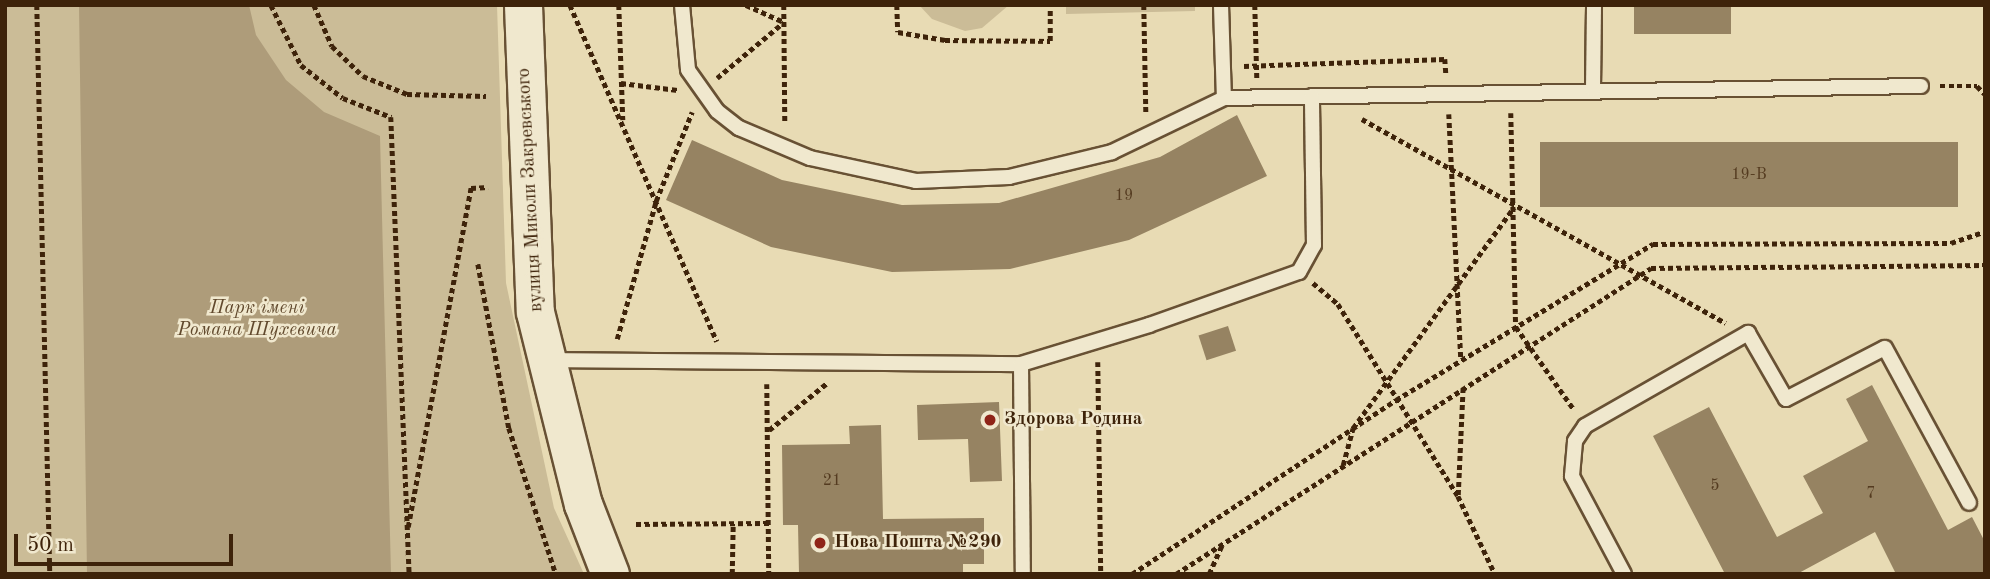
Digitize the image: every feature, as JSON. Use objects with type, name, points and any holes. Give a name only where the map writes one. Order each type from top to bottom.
[{"type":"street","name":"вулиця Миколи Закревського","points":[[523,5],[535,312],[583,504],[610,574]]},
{"type":"lane","points":[[682,5],[688,70],[699,93],[739,128],[785,148],[916,181],[1009,177],[1112,152],[1224,98],[1593,89],[1922,86]]},
{"type":"lane","points":[[1221,5],[1224,98]]},
{"type":"lane","points":[[1593,89],[1594,5]]},
{"type":"lane","points":[[545,360],[1021,364],[1098,341],[1299,272],[1314,245],[1317,96]]},
{"type":"lane","points":[[1624,574],[1572,476],[1570,460],[1585,426],[1748,333],[1786,398],[1885,348],[1969,503]]},
{"type":"lane","points":[[1021,364],[1023,574]]},
{"type":"path","points":[[37,5],[50,574]]},
{"type":"path","points":[[271,5],[301,65],[344,98],[391,117],[409,574]]},
{"type":"path","points":[[314,5],[332,46],[363,76],[407,94],[486,96]]},
{"type":"path","points":[[570,5],[726,362]]},
{"type":"path","points":[[619,5],[623,125]]},
{"type":"path","points":[[746,5],[784,22]]},
{"type":"path","points":[[784,5],[785,148]]},
{"type":"path","points":[[897,5],[898,32],[945,40],[1051,41],[1050,5]]},
{"type":"path","points":[[1144,5],[1147,136]]},
{"type":"path","points":[[1255,5],[1257,97]]},
{"type":"path","points":[[611,360],[656,201],[699,93],[784,22]]},
{"type":"path","points":[[1223,66],[1445,60],[1459,282],[1461,361]]},
{"type":"path","points":[[621,83],[699,93]]},
{"type":"path","points":[[1922,86],[1985,86]]},
{"type":"path","points":[[1977,86],[1985,94]]},
{"type":"path","points":[[1510,91],[1516,327],[1531,342],[1585,426]]},
{"type":"path","points":[[1317,96],[1452,170],[1636,278],[1748,333]]},
{"type":"path","points":[[407,534],[471,188],[488,187]]},
{"type":"path","points":[[1343,466],[1353,428],[1514,206]]},
{"type":"path","points":[[1132,574],[1396,400],[1653,243],[1951,243],[1985,232]]},
{"type":"path","points":[[478,264],[509,428],[556,574]]},
{"type":"path","points":[[1176,574],[1531,342],[1651,268],[1985,265]]},
{"type":"path","points":[[1299,272],[1338,304],[1458,496],[1495,574]]},
{"type":"path","points":[[1098,341],[1101,574]]},
{"type":"path","points":[[767,362],[769,574]]},
{"type":"path","points":[[768,430],[853,363]]},
{"type":"path","points":[[1458,496],[1463,386]]},
{"type":"path","points":[[732,574],[733,523]]},
{"type":"path","points":[[636,524],[769,523]]},
{"type":"path","points":[[1209,574],[1222,544]]},
{"type":"green space","name":"Парк імені Романа Шухевича","points":[[5,5],[497,5],[506,283],[554,508],[584,574],[5,574]]},
{"type":"green space","points":[[919,5],[1009,5],[982,28],[965,31],[932,19]]},
{"type":"green space","points":[[1066,5],[1195,5],[1195,11],[1066,14]]},
{"type":"shaded area","points":[[79,5],[249,5],[256,35],[286,80],[324,112],[380,136],[391,574],[87,574]]},
{"type":"building","points":[[1634,5],[1731,5],[1731,34],[1634,34]]},
{"type":"building","points":[[1237,115],[1267,176],[1129,240],[1010,269],[892,272],[771,247],[666,200],[692,140],[782,180],[902,205],[999,203],[1160,157]]},
{"type":"building","points":[[1540,142],[1958,142],[1958,207],[1540,207]]},
{"type":"building","points":[[1228,326],[1236,351],[1207,360],[1199,336]]},
{"type":"building","points":[[1872,385],[1948,530],[1972,517],[1985,542],[1985,574],[1896,574],[1875,532],[1797,574],[1725,574],[1653,436],[1709,407],[1777,537],[1823,513],[1803,476],[1868,441],[1846,399]]},
{"type":"building","points":[[999,402],[1002,481],[970,482],[968,439],[918,440],[917,405]]},
{"type":"building","points":[[881,425],[883,519],[984,518],[984,564],[963,564],[963,574],[799,574],[798,525],[783,525],[782,445],[850,444],[849,426]]},
{"type":"place","name":"Здорова Родина","points":[[990,420]]},
{"type":"place","name":"Нова Пошта №290","points":[[820,543]]}]
